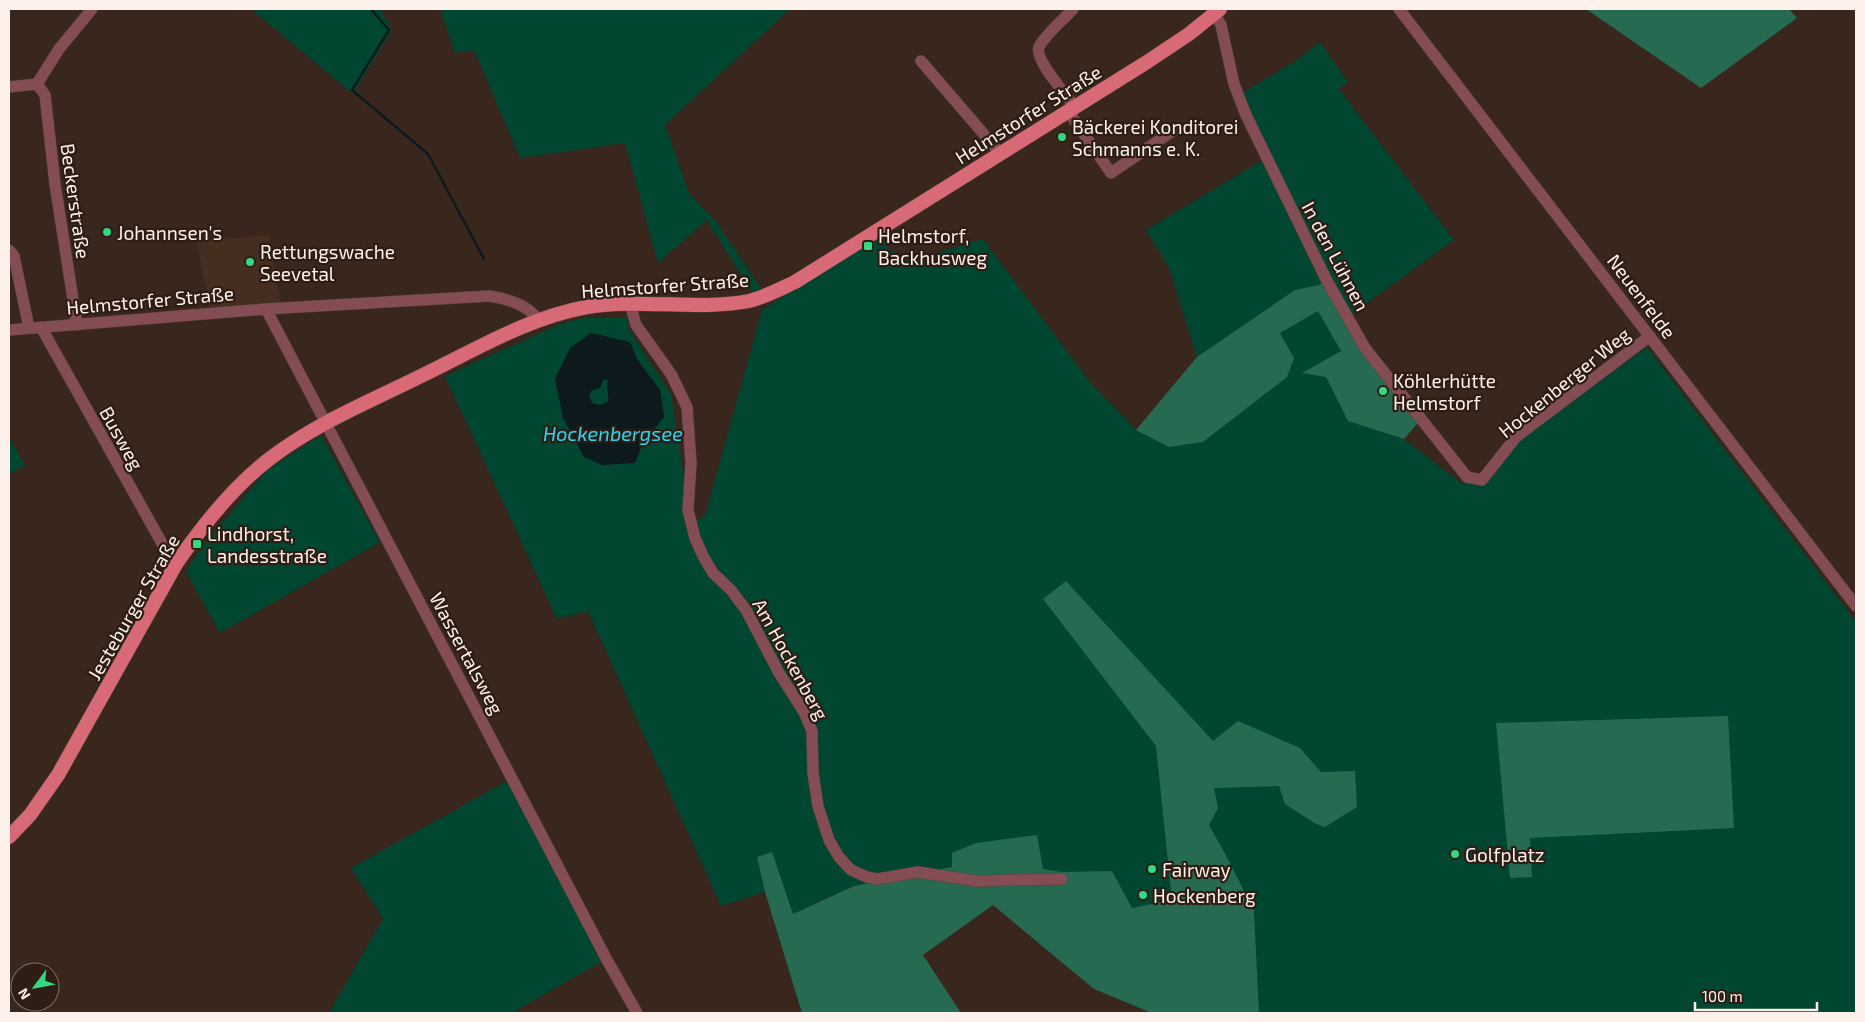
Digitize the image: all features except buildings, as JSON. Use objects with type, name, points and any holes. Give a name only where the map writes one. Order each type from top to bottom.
[{"type":"main road","name":"Helmstorfer Straße","points":[[538,320],[563,312],[589,307],[630,303],[728,304],[751,300],[772,293],[794,282],[1147,62],[1189,34],[1217,11]]},
{"type":"main road","name":"Jesteburger Straße","points":[[9,837],[30,815],[58,776],[176,564],[214,514],[242,484],[268,460],[296,440],[326,423],[538,320]]},
{"type":"street","points":[[9,86],[37,84],[60,49],[92,9]]},
{"type":"street","points":[[1073,9],[1038,50],[1046,67],[1111,173],[1174,130]]},
{"type":"street","name":"Neuenfelde","points":[[1399,9],[1856,606]]},
{"type":"street","name":"In den Lühnen","points":[[1217,11],[1234,84],[1246,115],[1326,279],[1365,348],[1467,477],[1482,480]]},
{"type":"street","points":[[921,61],[1000,153]]},
{"type":"street","name":"Beckerstraße","points":[[37,84],[45,95],[77,325]]},
{"type":"street","name":"Busweg","points":[[9,250],[14,256],[35,328],[168,554],[176,564]]},
{"type":"street","name":"Helmstorfer Straße","points":[[9,330],[266,309],[489,296],[510,300],[534,314],[538,320]]},
{"type":"street","name":"Am Hockenberg","points":[[630,303],[636,325],[671,374],[688,407],[691,463],[688,510],[695,538],[702,556],[713,573],[731,590],[746,610],[779,673],[804,712],[812,731],[813,773],[818,806],[829,840],[839,857],[852,870],[867,877],[877,879],[918,872],[976,881],[1062,878]]},
{"type":"street","name":"Wassertalsweg","points":[[266,309],[607,960],[637,1013]]},
{"type":"street","name":"Hockenberger Weg","points":[[1482,480],[1516,438],[1650,336]]},
{"type":"shaded area","points":[[268,235],[282,308],[211,313],[196,241]]},
{"type":"green space","points":[[251,9],[380,9],[392,30],[353,94]]},
{"type":"green space","points":[[440,9],[790,9],[665,125],[689,193],[717,223],[762,290],[752,292],[707,220],[658,263],[625,143],[520,158],[474,50],[455,53]]},
{"type":"green space","points":[[1586,9],[1789,9],[1797,18],[1701,88]]},
{"type":"green space","points":[[1320,42],[1348,82],[1339,89],[1454,240],[1348,317],[1326,279],[1319,285],[1295,290],[1197,357],[1169,268],[1146,230],[1266,158],[1238,96],[1295,61]]},
{"type":"green space","points":[[881,235],[889,250],[913,260],[983,239],[1090,382],[1136,430],[1149,435],[1294,358],[1280,333],[1318,311],[1341,351],[1303,373],[1326,377],[1348,421],[1404,439],[1461,483],[1483,483],[1520,440],[1647,347],[1856,622],[1856,1013],[1259,1013],[1254,911],[1165,833],[1172,900],[1132,908],[1112,871],[1061,872],[1042,869],[1037,835],[952,867],[854,886],[792,914],[772,853],[757,858],[765,892],[721,906],[588,611],[557,619],[445,376],[560,324],[583,318],[627,318],[629,330],[671,394],[691,522],[705,516],[762,310],[836,263],[875,242],[877,237]],"holes":[[[630,342],[637,359],[660,390],[664,416],[643,443],[635,463],[563,418],[561,401]]]},
{"type":"green space","points":[[1326,279],[1348,317],[1424,416],[1404,439],[1348,421],[1326,377],[1302,373],[1341,351],[1318,311],[1280,333],[1294,358],[1287,377],[1203,442],[1169,447],[1136,430],[1197,357],[1295,290],[1319,285]]},
{"type":"green space","points":[[605,379],[608,380],[608,402],[600,405],[592,403],[589,396],[591,391]]},
{"type":"green space","points":[[321,435],[380,542],[220,633],[186,572],[201,548],[267,470]]},
{"type":"green space","points":[[9,438],[25,465],[9,474]]},
{"type":"green space","points":[[1066,581],[1213,741],[1238,721],[1300,748],[1321,772],[1355,771],[1357,807],[1325,827],[1316,824],[1285,804],[1279,786],[1214,788],[1218,808],[1209,825],[1254,911],[1259,1013],[1148,1013],[1094,989],[993,905],[923,955],[961,1013],[802,1013],[765,892],[757,857],[772,852],[793,914],[854,886],[952,867],[952,853],[976,843],[1037,835],[1043,869],[1061,872],[1112,871],[1132,908],[1172,900],[1156,746],[1043,599]]},
{"type":"green space","points":[[1728,716],[1734,828],[1530,838],[1532,877],[1510,878],[1496,723]]},
{"type":"green space","points":[[509,780],[604,960],[512,1013],[329,1013],[383,919],[351,868]]},
{"type":"water","name":"Hockenbergsee","points":[[591,333],[630,342],[637,359],[660,390],[664,417],[643,443],[635,463],[602,465],[584,457],[563,418],[555,379],[570,348]],"holes":[[[605,379],[608,381],[608,402],[600,405],[592,403],[589,396],[591,391],[601,387]]]},
{"type":"waterway","points":[[371,9],[389,30],[352,90],[428,154],[484,259]]},
{"type":"place","name":"Bäckerei Konditorei Schmanns e. K.","points":[[1062,137]]},
{"type":"place","name":"Johannsen's","points":[[107,232]]},
{"type":"place","name":"Helmstorf, Backhusweg","points":[[868,246]]},
{"type":"place","name":"Rettungswache Seevetal","points":[[250,262]]},
{"type":"place","name":"Köhlerhütte Helmstorf","points":[[1383,391]]},
{"type":"place","name":"Lindhorst, Landesstraße","points":[[197,544]]},
{"type":"place","name":"Golfplatz","points":[[1455,854]]},
{"type":"place","name":"Fairway","points":[[1152,869]]},
{"type":"place","name":"Hockenberg","points":[[1143,895]]}]
